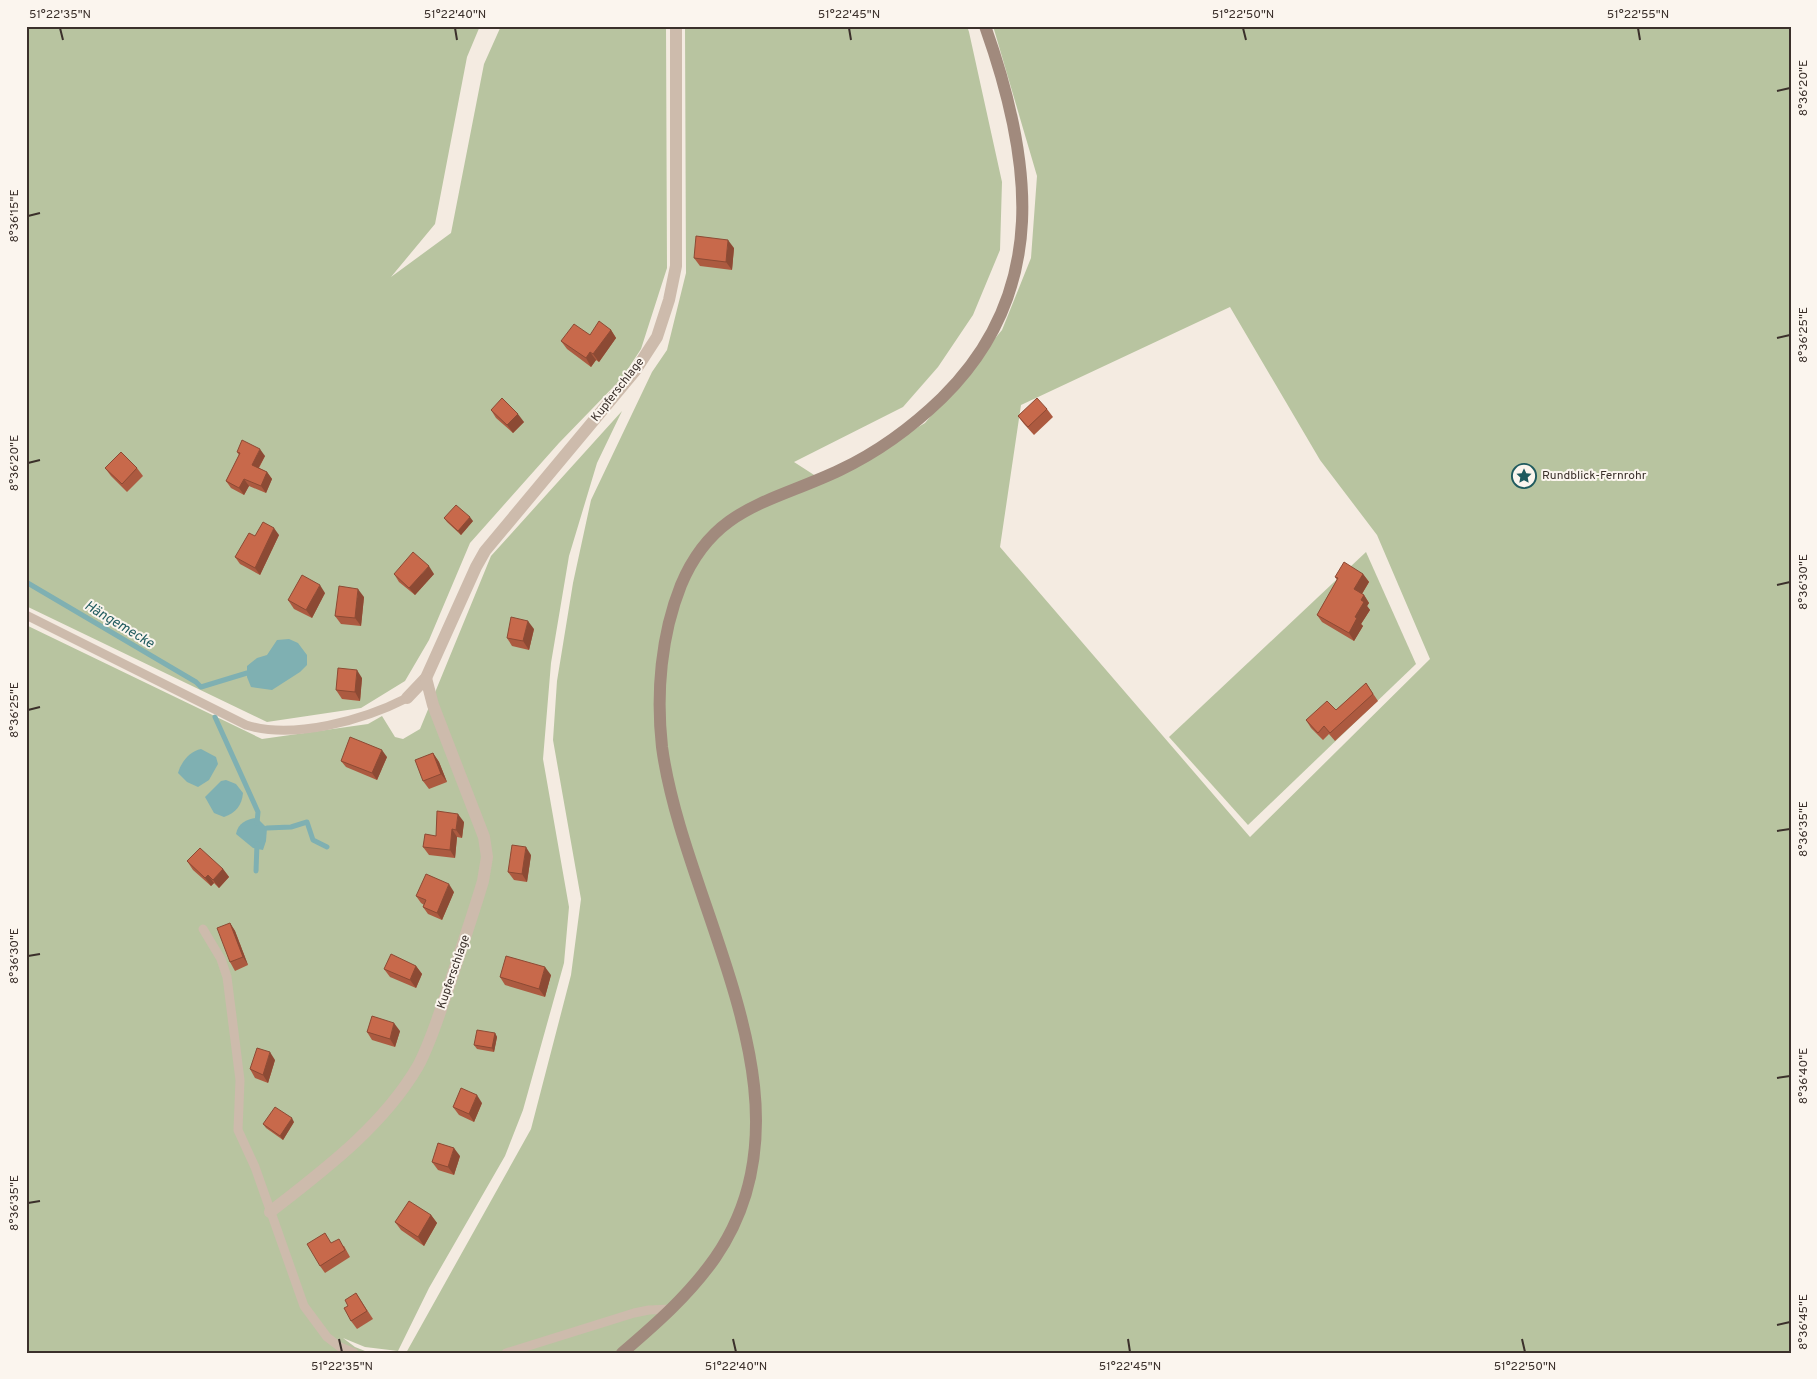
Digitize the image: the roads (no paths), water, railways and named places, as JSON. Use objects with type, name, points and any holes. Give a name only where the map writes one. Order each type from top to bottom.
[{"type":"main road","points":[[622,1353],[693,1288],[717,1255],[739,1212],[751,1168],[757,1124],[754,1078],[744,1031],[678,819],[665,763],[661,729],[660,690],[669,621],[692,562],[699,550],[716,531],[749,509],[836,472],[879,449],[900,434],[935,405],[969,369],[1001,315],[1016,269],[1023,221],[1022,196],[1012,119],[998,63],[985,26]]},
{"type":"street","name":"Kupferschlage","points":[[407,698],[426,678],[476,567],[485,552],[635,371],[656,336],[670,300],[676,266],[676,26]]},
{"type":"street","name":"Kupferschlage","points":[[270,1212],[319,1174],[370,1127],[389,1107],[414,1072],[438,1018],[483,881],[487,857],[484,837],[433,705],[426,678]]},
{"type":"lane","points":[[26,615],[246,725],[263,730],[314,727],[362,717],[407,698]]},
{"type":"lane","points":[[203,928],[221,959],[227,977],[240,1080],[238,1130],[304,1306],[327,1337],[340,1347],[354,1353]]},
{"type":"lane","points":[[506,1353],[634,1313],[672,1309]]},
{"type":"water","points":[[289,639],[298,643],[307,655],[307,665],[300,672],[272,690],[251,687],[247,677],[247,666],[257,658],[267,655],[277,640]]},
{"type":"water","points":[[201,749],[216,757],[218,764],[209,780],[198,787],[187,782],[178,773],[181,765],[187,758],[193,752]]},
{"type":"water","points":[[226,780],[236,784],[243,793],[238,808],[224,817],[214,813],[205,797],[221,781]]},
{"type":"water","points":[[257,818],[267,828],[263,850],[253,848],[236,834],[243,822]]},
{"type":"waterway","name":"Hängemecke","points":[[26,582],[196,682],[201,687],[247,673]]},
{"type":"waterway","name":"Hängemecke","points":[[215,717],[258,812],[257,823]]},
{"type":"waterway","points":[[267,828],[291,827],[307,822],[313,840],[327,847]]},
{"type":"waterway","name":"Hängemecke","points":[[256,871],[257,844]]},
{"type":"place","name":"Rundblick-Fernrohr","points":[[1524,476]]}]
